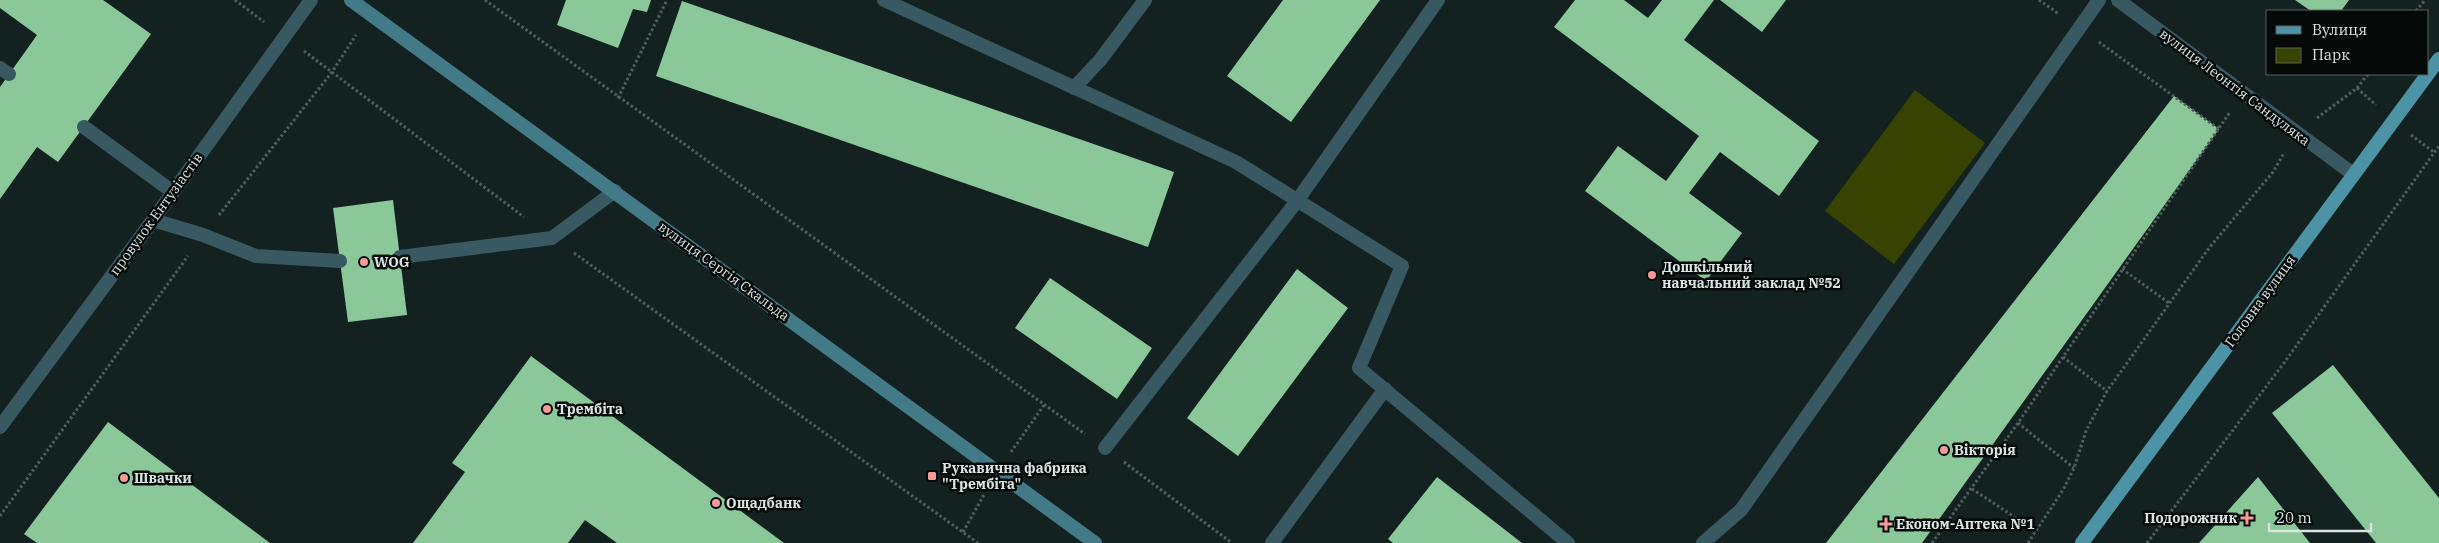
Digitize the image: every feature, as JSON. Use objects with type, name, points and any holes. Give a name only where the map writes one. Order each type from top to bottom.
[{"type":"main road","name":"вулиця Сергія Скальда","points":[[351,0],[1096,543]]},
{"type":"main road","name":"Головна вулиця","points":[[2429,72],[2439,59]]},
{"type":"main road","name":"Головна вулиця","points":[[2082,543],[2427,75]]},
{"type":"street","name":"провулок Ентузіастів","points":[[0,426],[153,220],[311,0]]},
{"type":"street","points":[[884,0],[1236,162],[1402,266],[1359,368],[1568,543]]},
{"type":"street","points":[[1074,88],[1101,59],[1146,0]]},
{"type":"street","points":[[1105,448],[1297,201],[1438,0]]},
{"type":"street","points":[[1703,543],[1742,510],[2099,0]]},
{"type":"street","name":"вулиця Леонтія Сандуляка","points":[[2118,0],[2353,174]]},
{"type":"street","points":[[84,127],[173,192]]},
{"type":"street","points":[[400,257],[552,238],[615,191]]},
{"type":"street","points":[[153,220],[203,235],[256,256],[340,261]]},
{"type":"street","points":[[1272,543],[1385,389]]},
{"type":"path","points":[[235,0],[552,238],[978,543]]},
{"type":"path","points":[[485,0],[618,98],[1105,448],[1232,543]]},
{"type":"path","points":[[618,98],[667,0]]},
{"type":"path","points":[[2039,0],[2219,129]]},
{"type":"path","points":[[2417,10],[2425,0]]},
{"type":"path","points":[[2028,543],[2063,490],[2074,468],[2086,431],[2107,391],[2169,303],[2209,248],[2273,172],[2297,133],[2358,88],[2367,75]]},
{"type":"path","points":[[1932,543],[2018,423],[2243,92]]},
{"type":"path","points":[[2147,543],[2284,363],[2439,146]]},
{"type":"path","points":[[2122,269],[2169,303]]},
{"type":"path","points":[[2063,357],[2107,391]]},
{"type":"path","points":[[2018,423],[2074,468]]},
{"type":"path","points":[[1972,489],[2036,531]]},
{"type":"green space","points":[[1915,90],[1985,143],[1894,264],[1825,211]]},
{"type":"building","points":[[0,0],[103,0],[151,34],[58,162],[37,147],[0,199],[0,87],[37,35],[0,8]]},
{"type":"building","points":[[566,0],[651,0],[647,12],[633,9],[618,48],[557,25]]},
{"type":"building","points":[[1283,0],[1380,0],[1291,122],[1227,76]]},
{"type":"building","points":[[1575,0],[1624,0],[1648,18],[1662,0],[1714,0],[1684,40],[1819,141],[1779,196],[1720,152],[1689,193],[1742,233],[1706,281],[1585,191],[1618,146],[1666,181],[1699,136],[1554,27]]},
{"type":"building","points":[[1720,0],[1786,0],[1762,32]]},
{"type":"building","points":[[2295,0],[2349,0],[2342,10],[2310,10]]},
{"type":"building","points":[[682,1],[1174,172],[1148,247],[656,76]]},
{"type":"building","points":[[2174,96],[2219,129],[1922,543],[1826,543]]},
{"type":"building","points":[[393,200],[407,315],[348,322],[333,208]]},
{"type":"building","points":[[1297,269],[1348,308],[1238,456],[1187,418]]},
{"type":"building","points":[[1050,278],[1152,348],[1117,399],[1015,328]]},
{"type":"building","name":"Трембіта","points":[[531,356],[784,543],[617,543],[585,520],[568,543],[413,543],[465,472],[452,463]]},
{"type":"building","points":[[2333,365],[2439,498],[2439,543],[2376,543],[2272,413]]},
{"type":"building","name":"Швачки","points":[[108,422],[270,543],[37,543],[24,534]]},
{"type":"building","points":[[1437,477],[1522,543],[1393,543],[1388,539]]},
{"type":"building","points":[[2258,477],[2310,543],[2199,543]]},
{"type":"place","name":"WOG","points":[[364,262]]},
{"type":"place","name":"Дошкільний навчальний заклад №52","points":[[1652,275]]},
{"type":"place","name":"Трембіта","points":[[547,409]]},
{"type":"place","name":"Вікторія","points":[[1944,450]]},
{"type":"place","name":"Рукавична фабрика \"Трембіта\"","points":[[932,476]]},
{"type":"place","name":"Швачки","points":[[124,478]]},
{"type":"place","name":"Ощадбанк","points":[[716,503]]},
{"type":"place","name":"Подорожник","points":[[2247,518]]},
{"type":"place","name":"Економ-Аптека №1","points":[[1886,524]]}]
